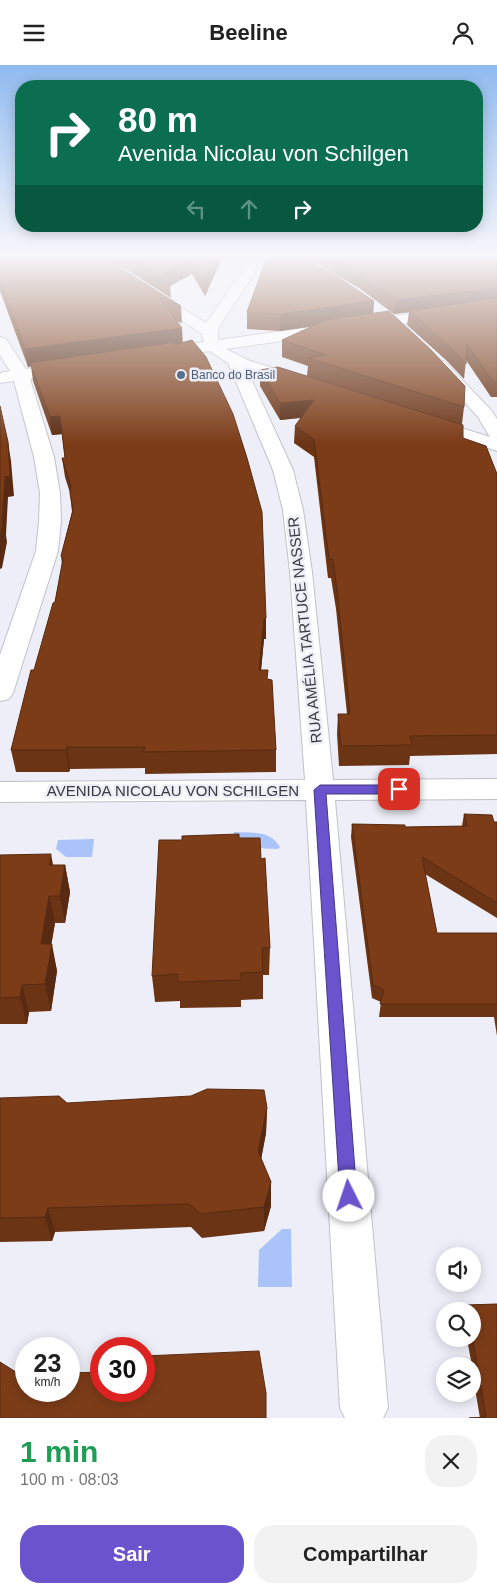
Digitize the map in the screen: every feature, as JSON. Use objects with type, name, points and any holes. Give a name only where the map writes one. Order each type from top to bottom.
[{"type":"street","points":[[181,317],[211,339],[225,356],[237,343],[416,317]]},
{"type":"street","points":[[149,355],[211,339],[223,317]]},
{"type":"street","points":[[385,317],[404,333]]},
{"type":"street","points":[[0,342],[10,376],[44,457],[50,493],[47,551],[0,693]]},
{"type":"street","points":[[237,343],[310,382]]},
{"type":"street","name":"RUA AMÉLIA TARTUCE NASSER","points":[[237,343],[283,469],[293,510],[301,572],[320,790],[364,1408]]},
{"type":"street","points":[[430,357],[473,401],[497,433]]},
{"type":"street","points":[[10,376],[85,365]]},
{"type":"street","points":[[412,417],[497,445]]},
{"type":"street","name":"AVENIDA NICOLAU VON SCHILGEN","points":[[0,792],[497,789]]},
{"type":"water","points":[[234,832],[260,833],[271,838],[280,847],[278,849],[234,847]]},
{"type":"water","points":[[94,839],[92,857],[66,857],[56,849],[58,840]]},
{"type":"water","points":[[282,1229],[291,1229],[292,1287],[258,1287],[259,1250]]},
{"type":"building","points":[[13,317],[174,317],[182,328],[25,349]]},
{"type":"building","points":[[346,317],[396,317],[430,349],[465,386],[464,407],[308,358],[326,355],[282,340],[326,320]]},
{"type":"building","points":[[416,317],[497,317],[497,382],[493,382],[467,344],[466,364],[449,346]]},
{"type":"building","points":[[192,340],[206,357],[233,414],[262,512],[266,618],[264,619],[259,670],[268,670],[267,679],[272,680],[276,750],[143,752],[145,747],[67,747],[66,750],[11,750],[31,670],[34,670],[53,603],[55,602],[63,559],[61,556],[73,510],[70,493],[71,486],[62,458],[65,458],[60,416],[50,417],[30,363],[175,342],[174,345]]},
{"type":"building","points":[[278,367],[463,425],[463,438],[486,446],[497,474],[497,735],[410,736],[412,745],[341,746],[338,714],[350,714],[333,559],[329,559],[314,440],[295,426],[314,400],[280,403],[260,370]]},
{"type":"building","points":[[0,406],[8,442],[10,476],[5,477],[3,522],[0,539]]},
{"type":"building","points":[[464,814],[492,815],[494,822],[497,822],[497,903],[422,857],[437,933],[497,933],[497,1004],[380,1004],[384,990],[373,985],[352,824],[405,825],[405,827],[467,826]]},
{"type":"building","points":[[239,834],[239,838],[260,838],[261,859],[265,858],[270,948],[262,948],[263,972],[241,973],[241,980],[178,982],[178,974],[152,976],[159,840],[182,840],[182,836]]},
{"type":"building","points":[[51,854],[49,865],[65,865],[60,896],[49,896],[41,944],[52,944],[45,984],[22,985],[20,997],[0,998],[0,855]]},
{"type":"building","points":[[207,1089],[264,1090],[267,1108],[258,1151],[271,1182],[264,1207],[201,1214],[189,1204],[48,1208],[45,1217],[0,1218],[0,1098],[59,1096],[67,1103],[191,1096]]},
{"type":"building","points":[[497,1304],[497,1418],[469,1418],[486,1417],[481,1388],[481,1357],[476,1357],[474,1347],[481,1347],[481,1305]]},
{"type":"building","points":[[259,1351],[266,1393],[266,1418],[0,1418],[0,1362],[15,1371],[15,1402],[80,1402],[80,1373],[90,1372],[90,1402],[155,1402],[155,1356]]},
{"type":"place","name":"Banco do Brasil","points":[[181,375]]},
{"type":"route","points":[[349,1196],[320,790],[399,789]]}]
